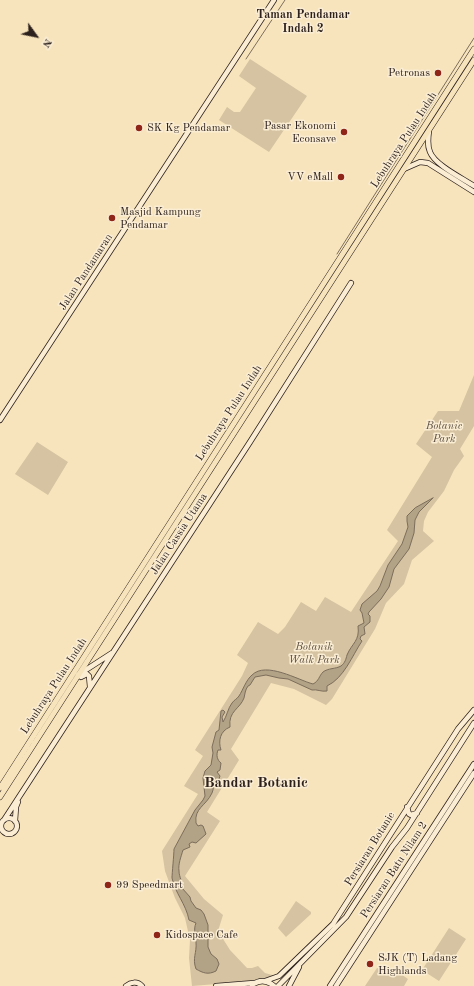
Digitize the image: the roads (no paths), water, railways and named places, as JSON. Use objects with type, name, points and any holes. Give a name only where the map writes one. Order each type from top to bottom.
[{"type":"main road","name":"Jalan Pandamaran","points":[[0,424],[5,414],[274,0]]},
{"type":"main road","name":"Lebuhraya Pulau Indah","points":[[0,788],[474,49]]},
{"type":"main road","name":"Lebuhraya Pulau Indah","points":[[0,797],[474,60]]},
{"type":"main road","points":[[429,131],[428,147],[432,156],[438,162],[474,186]]},
{"type":"main road","points":[[404,169],[420,162],[428,163],[474,192]]},
{"type":"main road","name":"Jalan Cassia Utama","points":[[4,820],[351,283]]},
{"type":"main road","name":"Jalan Pandamaran","points":[[0,420],[5,414]]},
{"type":"main road","points":[[78,676],[115,650]]},
{"type":"main road","points":[[68,691],[81,677],[87,674],[90,678],[89,690]]},
{"type":"main road","name":"Persiaran Botanic","points":[[216,986],[252,985],[279,976],[333,924],[455,734],[474,710]]},
{"type":"main road","name":"Persiaran Botanic","points":[[278,986],[346,918],[392,847],[407,828],[474,723]]},
{"type":"main road","points":[[455,734],[460,731],[462,732],[463,740]]},
{"type":"main road","name":"Persiaran Batu Nilam 2","points":[[336,986],[355,952],[474,764]]},
{"type":"main road","name":"Persiaran Batu Nilam 2","points":[[330,986],[355,952],[474,773]]},
{"type":"main road","name":"Jalan Cassia Utama","points":[[15,821],[16,807],[21,795]]},
{"type":"main road","points":[[407,807],[409,814],[411,815],[416,813]]},
{"type":"main road","points":[[11,818],[15,821],[17,825],[13,832],[8,834],[1,828],[4,820],[11,818]]},
{"type":"main road","points":[[289,986],[296,972],[306,958]]},
{"type":"main road","points":[[265,981],[274,986]]},
{"type":"main road","points":[[126,986],[135,982],[142,986]]},
{"type":"waterway","points":[[246,59],[285,0]]},
{"type":"waterway","points":[[337,254],[474,38]]},
{"type":"place","name":"Petronas","points":[[438,73]]},
{"type":"place","name":"SK Kg Pendamar","points":[[139,128]]},
{"type":"place","name":"Pasar Ekonomi Econsave","points":[[344,132]]},
{"type":"place","name":"VV eMall","points":[[341,177]]},
{"type":"place","name":"Masjid Kampung Pendamar","points":[[112,218]]},
{"type":"place","name":"99 Speedmart","points":[[108,885]]},
{"type":"place","name":"Kidospace Cafe","points":[[157,935]]},
{"type":"place","name":"SJK (T) Ladang Highlands","points":[[370,964]]},
{"type":"district","name":"Taman Pendamar Indah 2","points":[[303,22]]},
{"type":"district","name":"Bandar Botanic","points":[[256,783]]},
{"type":"park label","name":"Botanic Park","points":[[444,432]]},
{"type":"park label","name":"Botanik Walk Park","points":[[314,653]]}]
